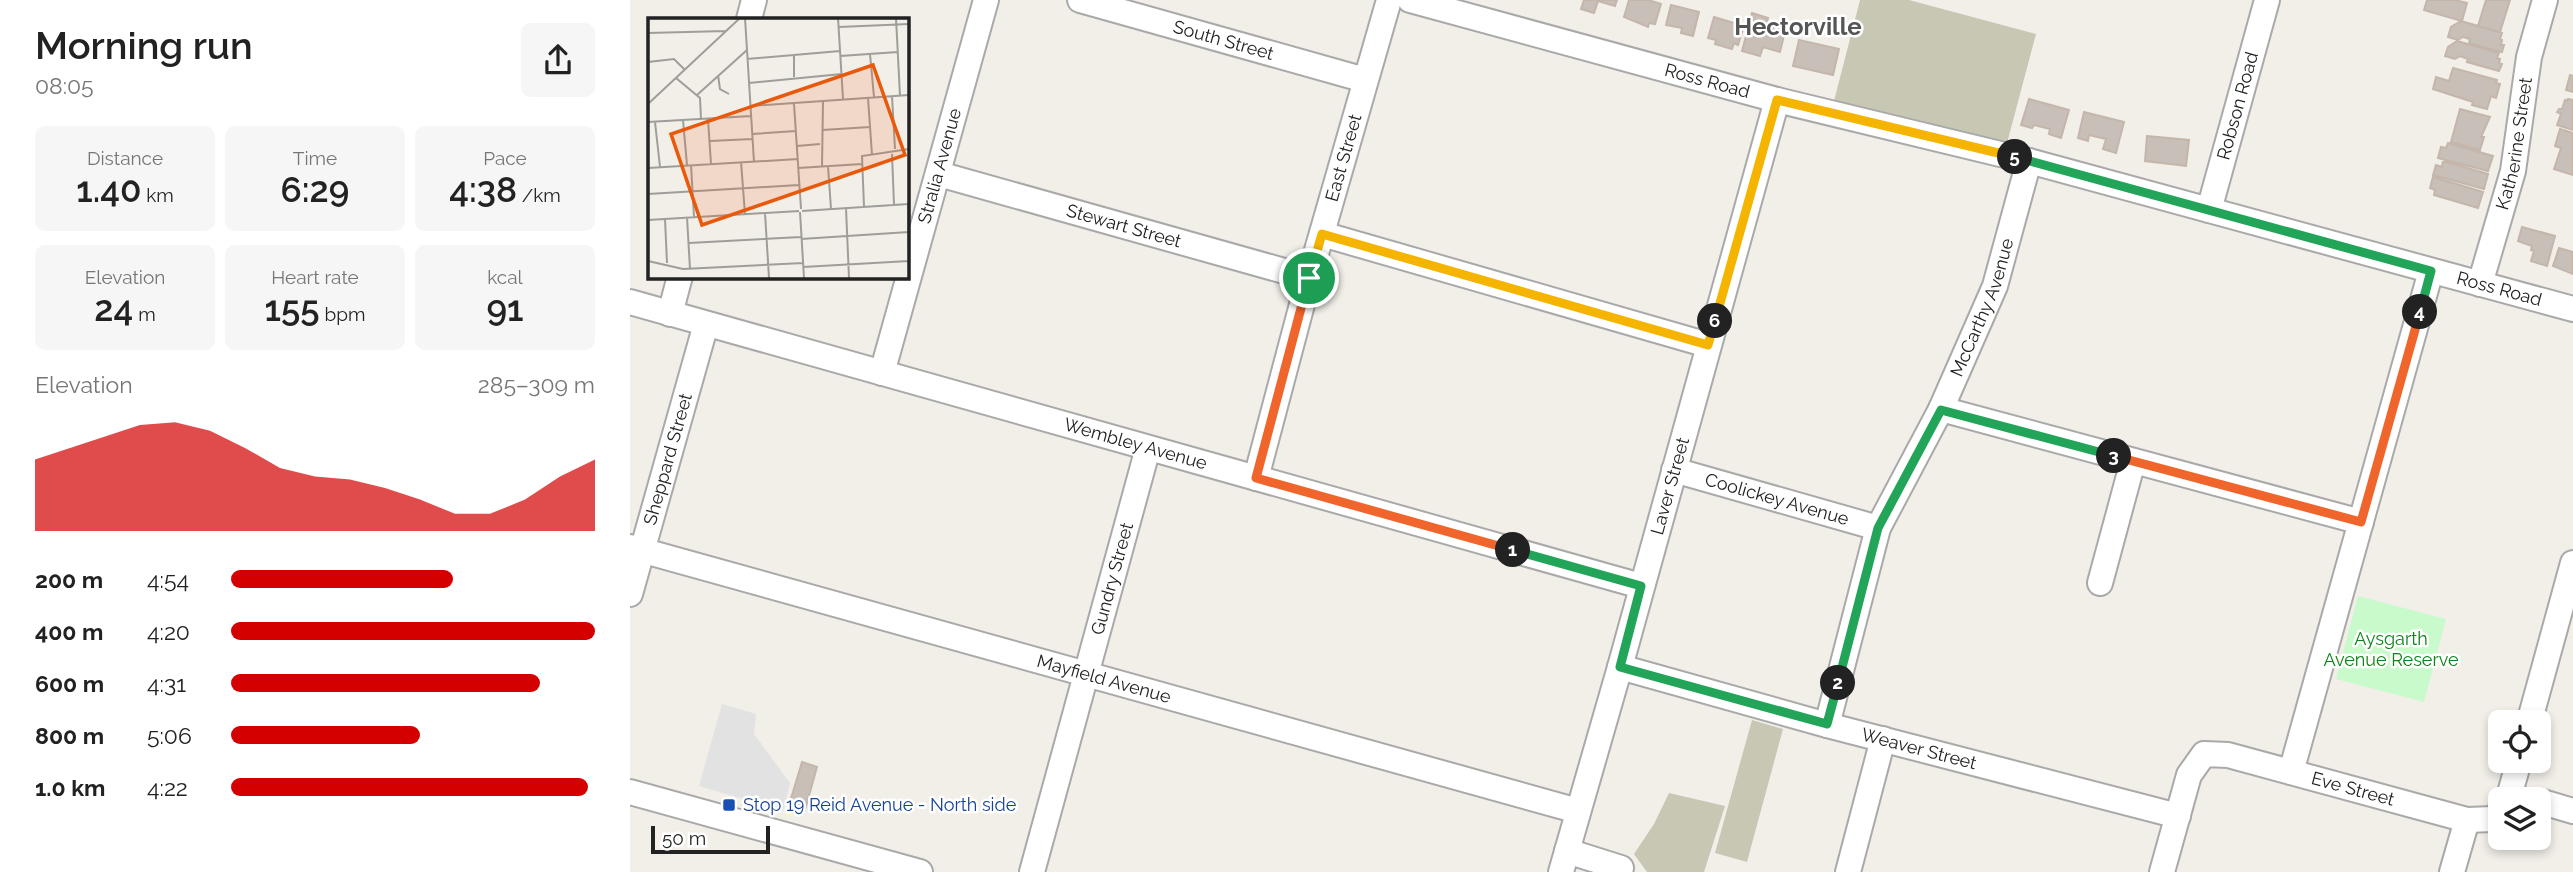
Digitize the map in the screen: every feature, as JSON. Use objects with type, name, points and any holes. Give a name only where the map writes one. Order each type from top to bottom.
[{"type":"street","points":[[749,18],[754,0]]},
{"type":"street","name":"Stralia Avenue","points":[[882,373],[986,0]]},
{"type":"street","name":"South Street","points":[[1080,0],[1365,80]]},
{"type":"street","name":"East Street","points":[[1256,478],[1309,278],[1389,0]]},
{"type":"street","name":"Ross Road","points":[[1410,0],[1777,100],[2029,161],[2573,309]]},
{"type":"street","name":"Robson Road","points":[[2209,210],[2267,0]]},
{"type":"street","name":"Katherine Street","points":[[2480,284],[2513,171],[2529,57],[2545,0]]},
{"type":"street","name":"Laver Street","points":[[1564,861],[1777,100]]},
{"type":"street","name":"McCarthy Avenue","points":[[1827,724],[1878,528],[1941,410],[1995,286],[2029,161]]},
{"type":"street","name":"Stewart Street","points":[[939,174],[1309,278]]},
{"type":"street","points":[[1322,234],[1708,345]]},
{"type":"street","points":[[2291,772],[2431,271]]},
{"type":"street","points":[[670,314],[679,278]]},
{"type":"street","name":"Wembley Avenue","points":[[630,302],[1641,586]]},
{"type":"street","name":"Sheppard Street","points":[[630,594],[636,548],[706,324]]},
{"type":"street","points":[[1941,410],[2361,522]]},
{"type":"street","name":"Gundry Street","points":[[1032,872],[1148,448]]},
{"type":"street","points":[[2100,583],[2133,461]]},
{"type":"street","name":"Coolickey Avenue","points":[[1674,470],[1878,528]]},
{"type":"street","name":"Mayfield Avenue","points":[[636,548],[1578,811]]},
{"type":"street","points":[[2533,710],[2573,563]]},
{"type":"street","name":"Weaver Street","points":[[1620,667],[2178,816]]},
{"type":"street","points":[[1848,872],[1884,739]]},
{"type":"street","name":"Eve Street","points":[[2178,816],[2189,775],[2204,754],[2228,755],[2467,820],[2488,818]]},
{"type":"street","points":[[630,792],[920,872]]},
{"type":"street","points":[[2551,805],[2573,811]]},
{"type":"street","points":[[2162,872],[2178,816]]},
{"type":"street","points":[[2452,872],[2467,820]]},
{"type":"street","points":[[1564,861],[1621,868]]},
{"type":"shaded area","points":[[1860,0],[1909,0],[2036,34],[2006,147],[1834,101]]},
{"type":"shaded area","points":[[722,704],[756,714],[754,734],[790,783],[783,811],[699,786]]},
{"type":"shaded area","points":[[1752,720],[1783,729],[1747,862],[1715,853]]},
{"type":"shaded area","points":[[1669,793],[1725,806],[1704,872],[1647,872],[1634,854],[1654,824]]},
{"type":"green space","name":"Aysgarth Avenue Reserve","points":[[2358,596],[2446,619],[2424,702],[2336,679]]},
{"type":"building","points":[[1584,0],[1617,0],[1615,6],[1598,1],[1594,13],[1581,9]]},
{"type":"building","points":[[1629,0],[1648,0],[1661,4],[1655,24],[1649,23],[1648,27],[1624,17]]},
{"type":"building","points":[[2427,0],[2467,3],[2462,21],[2424,10]]},
{"type":"building","points":[[2486,0],[2510,0],[2500,32],[2478,26]]},
{"type":"building","points":[[1671,5],[1699,12],[1693,36],[1681,33],[1682,28],[1666,25]]},
{"type":"building","points":[[1752,13],[1768,18],[1766,26],[1785,31],[1780,52],[1763,47],[1760,56],[1742,51]]},
{"type":"building","points":[[1714,17],[1744,26],[1738,45],[1734,43],[1732,49],[1715,44],[1716,40],[1708,38]]},
{"type":"building","points":[[2461,21],[2502,33],[2502,52],[2469,43],[2470,39],[2463,37],[2458,40],[2448,37],[2451,27]]},
{"type":"building","points":[[1799,40],[1839,49],[1833,75],[1793,66]]},
{"type":"building","points":[[2457,41],[2499,53],[2497,58],[2502,64],[2499,71],[2467,62],[2468,59],[2460,56],[2455,59],[2445,56],[2448,47]]},
{"type":"building","points":[[2453,68],[2497,80],[2496,83],[2500,84],[2496,98],[2491,96],[2487,109],[2433,89],[2436,77],[2449,81]]},
{"type":"building","points":[[2570,75],[2573,76],[2573,92],[2566,90]]},
{"type":"building","points":[[2029,99],[2069,110],[2061,138],[2049,134],[2050,129],[2021,125]]},
{"type":"building","points":[[2568,99],[2573,100],[2573,130],[2557,125],[2561,114],[2557,112]]},
{"type":"building","points":[[2460,109],[2490,117],[2481,137],[2484,137],[2480,150],[2451,142]]},
{"type":"building","points":[[2084,112],[2124,122],[2116,153],[2103,149],[2106,139],[2089,135],[2088,141],[2078,138]]},
{"type":"building","points":[[2560,129],[2573,133],[2573,175],[2554,169],[2561,148],[2555,146]]},
{"type":"building","points":[[2147,136],[2189,140],[2186,166],[2145,161]]},
{"type":"building","points":[[2448,143],[2493,156],[2488,171],[2438,158],[2441,147],[2446,148]]},
{"type":"building","points":[[2443,161],[2488,174],[2484,189],[2433,175],[2436,165],[2442,167]]},
{"type":"building","points":[[2433,177],[2483,192],[2478,208],[2434,195],[2435,190],[2430,188]]},
{"type":"building","points":[[2522,227],[2555,236],[2547,266],[2531,261],[2534,251],[2531,250],[2532,246],[2518,241]]},
{"type":"building","points":[[2559,248],[2573,252],[2573,274],[2553,266]]},
{"type":"building","points":[[802,762],[817,767],[805,810],[789,805]]},
{"type":"place","name":"Stop 19 Reid Avenue - North side","points":[[729,805]]},
{"type":"district","name":"Hectorville","points":[[1798,27]]},
{"type":"route","points":[[1777,100],[2029,161],[2431,271],[2361,522],[1941,410],[1878,528],[1827,724],[1620,667],[1641,586],[1256,478],[1309,278],[1322,234],[1708,345],[1777,100]]}]
